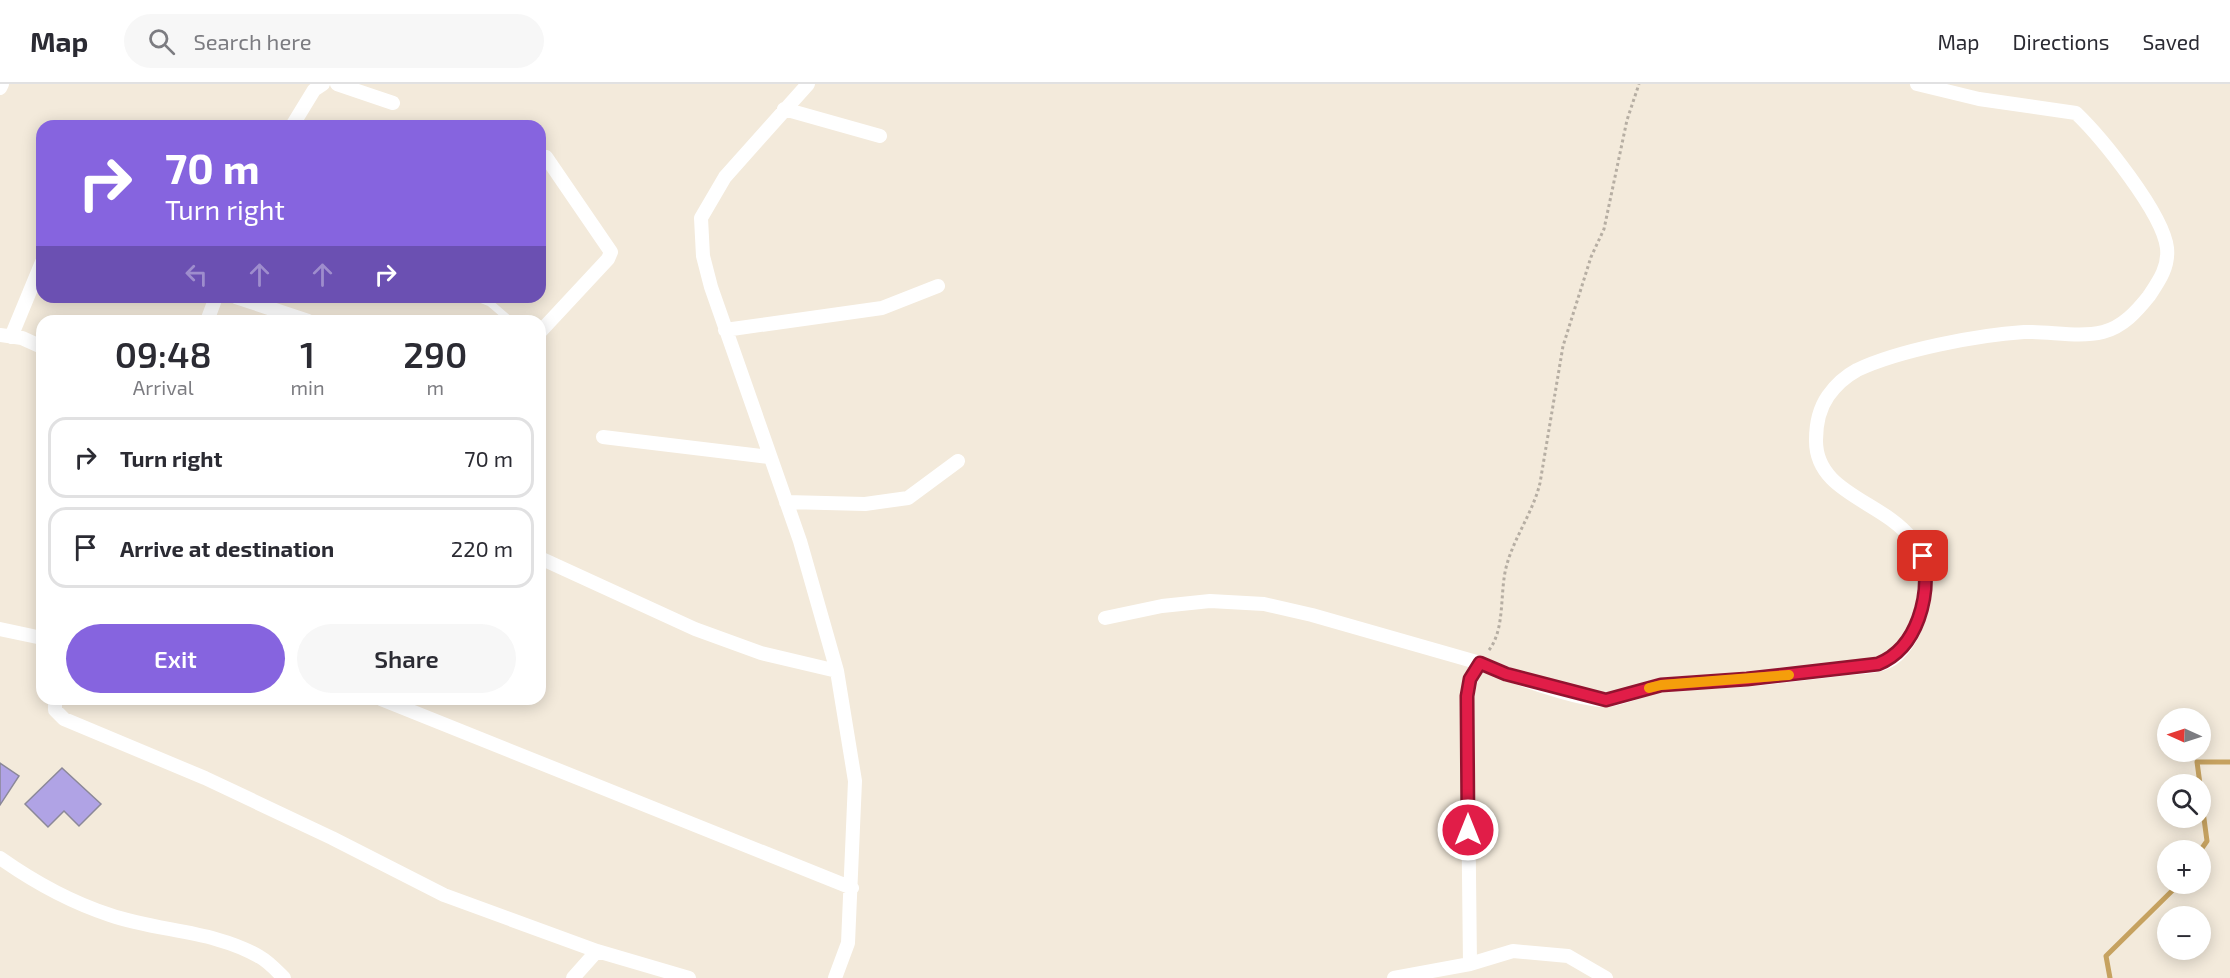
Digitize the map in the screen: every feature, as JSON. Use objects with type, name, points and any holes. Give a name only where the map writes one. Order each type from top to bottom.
[{"type":"street","points":[[0,88],[2,84]]},
{"type":"street","points":[[296,120],[314,90],[323,84]]},
{"type":"street","points":[[337,84],[393,103]]},
{"type":"street","points":[[808,84],[724,177],[701,218],[703,256],[725,330],[786,502],[837,671],[855,781],[848,943],[835,978]]},
{"type":"street","points":[[1105,618],[1162,606],[1210,601],[1263,604],[1312,615],[1480,663],[1506,674],[1606,700],[1661,685],[1747,679],[1878,664],[1893,658],[1903,648],[1913,631],[1923,602],[1926,572],[1923,556],[1910,535],[1867,502],[1843,489],[1820,464],[1816,450],[1816,429],[1827,397],[1841,381],[1857,370],[1941,345],[1986,336],[2026,332],[2104,332],[2124,323],[2140,307],[2160,280],[2166,264],[2167,246],[2157,219],[2145,199],[2076,112],[1979,99],[1917,84]]},
{"type":"street","points":[[784,109],[880,136]]},
{"type":"street","points":[[546,157],[611,252],[608,259],[546,326]]},
{"type":"street","points":[[36,274],[5,336],[22,338],[36,344]]},
{"type":"street","points":[[725,330],[882,308],[938,286]]},
{"type":"street","points":[[254,303],[290,315]]},
{"type":"street","points":[[603,437],[769,457]]},
{"type":"street","points":[[786,502],[865,504],[908,498],[958,461]]},
{"type":"street","points":[[546,561],[695,629],[761,653],[837,671]]},
{"type":"street","points":[[0,629],[36,637]]},
{"type":"street","points":[[1470,964],[1467,696],[1470,679],[1480,663]]},
{"type":"street","points":[[55,705],[55,710],[64,719],[205,778],[332,838],[444,895],[597,951],[689,978]]},
{"type":"street","points":[[396,705],[852,888]]},
{"type":"street","points":[[0,858],[34,882],[112,916],[230,943],[262,957],[284,978]]},
{"type":"street","points":[[573,978],[597,951]]},
{"type":"street","points":[[1394,978],[1470,964],[1513,951],[1568,956],[1606,978]]},
{"type":"lane","points":[[490,303],[504,315]]},
{"type":"path","points":[[1480,663],[1493,645],[1506,565],[1518,535],[1534,505],[1563,346],[1591,257],[1604,229],[1627,120],[1639,84]]},
{"type":"building","points":[[0,763],[19,776],[0,805]]},
{"type":"building","points":[[62,768],[101,804],[79,826],[64,811],[48,827],[25,804]]},
{"type":"waterway","points":[[2199,774],[2197,762],[2230,762]]},
{"type":"waterway","points":[[2205,828],[2207,840]]},
{"type":"waterway","points":[[2110,978],[2106,956],[2169,894]]},
{"type":"slow traffic","points":[[1649,688],[1661,685],[1789,675]]},
{"type":"route","points":[[1468,830],[1467,696],[1470,679],[1480,663],[1506,674],[1591,698],[1606,700],[1661,685],[1747,679],[1878,664],[1893,658],[1903,648],[1913,631],[1923,602],[1926,572],[1923,556]]}]
